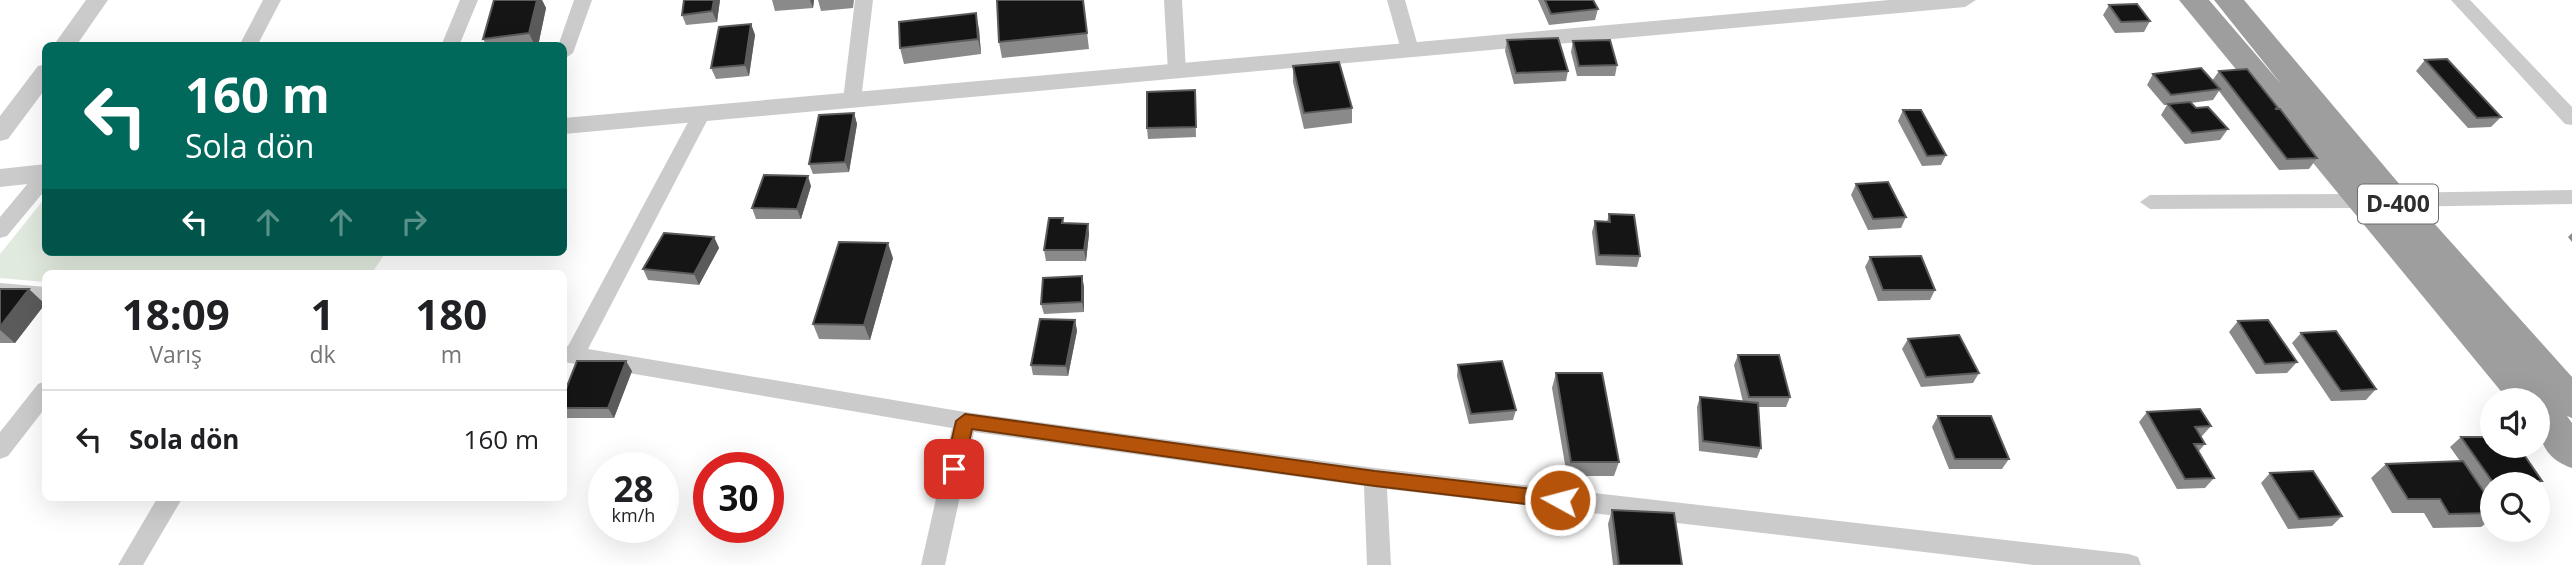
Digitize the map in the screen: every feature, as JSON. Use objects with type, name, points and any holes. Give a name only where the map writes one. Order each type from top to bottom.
[{"type":"highway","name":"D-400","points":[[2193,0],[2520,388]]},
{"type":"highway","name":"D-400","points":[[2228,0],[2394,200],[2572,403]]},
{"type":"highway","points":[[2550,424],[2572,452]]},
{"type":"street","points":[[67,42],[97,0]]},
{"type":"street","points":[[250,42],[272,0]]},
{"type":"street","points":[[452,42],[469,0]]},
{"type":"street","points":[[567,45],[583,0]]},
{"type":"street","points":[[852,100],[864,0]]},
{"type":"street","points":[[1173,0],[1177,71]]},
{"type":"street","points":[[1396,0],[1410,50]]},
{"type":"street","points":[[567,126],[1900,3],[1965,0]]},
{"type":"street","points":[[2460,0],[2572,120]]},
{"type":"street","points":[[0,134],[42,76]]},
{"type":"street","points":[[702,113],[569,355],[965,421],[1375,478],[2129,565]]},
{"type":"street","points":[[0,178],[42,174]]},
{"type":"street","points":[[0,231],[42,179]]},
{"type":"street","points":[[2394,200],[2572,197]]},
{"type":"street","points":[[2150,202],[2362,201]]},
{"type":"street","points":[[0,291],[42,295]]},
{"type":"street","points":[[0,449],[42,395]]},
{"type":"street","points":[[933,565],[965,421]]},
{"type":"street","points":[[1375,478],[1379,565]]},
{"type":"street","points":[[130,565],[169,501]]},
{"type":"shaded area","points":[[42,202],[42,256],[383,256],[374,270],[42,270],[42,282],[0,278],[0,254]]},
{"type":"building","points":[[494,0],[537,0],[529,33],[483,39]]},
{"type":"building","points":[[684,0],[714,0],[712,11],[682,15]]},
{"type":"building","points":[[997,0],[1083,0],[1087,33],[999,42]]},
{"type":"building","points":[[1545,0],[1593,0],[1598,9],[1551,14]]},
{"type":"building","points":[[2137,4],[2150,21],[2121,22],[2109,5]]},
{"type":"building","points":[[976,13],[978,39],[900,48],[899,22]]},
{"type":"building","points":[[751,24],[745,65],[711,68],[719,27]]},
{"type":"building","points":[[1558,38],[1568,71],[1516,73],[1507,40]]},
{"type":"building","points":[[1610,40],[1617,65],[1579,66],[1573,41]]},
{"type":"building","points":[[2447,59],[2501,117],[2477,118],[2425,60]]},
{"type":"building","points":[[1339,62],[1352,108],[1304,113],[1293,66]]},
{"type":"building","points":[[2201,68],[2220,89],[2171,95],[2153,74]]},
{"type":"building","points":[[2247,69],[2278,108],[2275,109],[2280,109],[2317,158],[2287,159],[2219,71]]},
{"type":"building","points":[[1195,90],[1196,127],[1147,128],[1147,92]]},
{"type":"building","points":[[2190,102],[2196,108],[2208,107],[2228,129],[2192,133],[2168,104]]},
{"type":"building","points":[[1903,110],[1921,110],[1946,155],[1927,156]]},
{"type":"building","points":[[854,113],[845,162],[809,164],[819,115]]},
{"type":"building","points":[[764,175],[808,176],[797,209],[752,208]]},
{"type":"building","points":[[1888,182],[1906,217],[1873,219],[1856,184]]},
{"type":"building","points":[[1609,214],[1634,215],[1640,256],[1599,255],[1595,221],[1610,222]]},
{"type":"building","points":[[1049,218],[1063,218],[1062,223],[1088,224],[1084,250],[1044,250]]},
{"type":"building","points":[[664,233],[714,237],[694,274],[643,269]]},
{"type":"building","points":[[839,242],[888,243],[864,325],[813,324]]},
{"type":"building","points":[[1921,256],[1935,290],[1883,290],[1870,257]]},
{"type":"building","points":[[1082,276],[1082,302],[1041,304],[1043,278]]},
{"type":"building","points":[[0,289],[29,289],[0,327]]},
{"type":"building","points":[[1040,319],[1075,320],[1066,366],[1031,365]]},
{"type":"building","points":[[2268,320],[2297,362],[2265,364],[2238,321]]},
{"type":"building","points":[[2336,331],[2376,389],[2341,391],[2301,333]]},
{"type":"building","points":[[1959,335],[1979,373],[1926,377],[1908,339]]},
{"type":"building","points":[[1738,355],[1779,355],[1790,397],[1749,397]]},
{"type":"building","points":[[577,361],[626,361],[608,408],[567,408],[567,386]]},
{"type":"building","points":[[1502,361],[1516,410],[1471,414],[1458,365]]},
{"type":"building","points":[[1556,373],[1602,373],[1619,462],[1571,462]]},
{"type":"building","points":[[1700,397],[1758,403],[1761,448],[1703,441]]},
{"type":"building","points":[[2200,409],[2211,426],[2195,427],[2205,444],[2194,444],[2214,478],[2185,479],[2147,412]]},
{"type":"building","points":[[1938,416],[1991,416],[2009,459],[1955,459]]},
{"type":"building","points":[[2461,437],[2480,437],[2480,458],[2526,458],[2536,472],[2486,472]]},
{"type":"building","points":[[2463,461],[2480,486],[2480,513],[2449,514],[2440,499],[2408,499],[2386,464]]},
{"type":"building","points":[[2313,471],[2342,516],[2299,519],[2270,473]]},
{"type":"building","points":[[1612,510],[1674,513],[1682,565],[1619,565]]},
{"type":"route","points":[[954,469],[965,421],[1375,478],[1560,500]]}]
